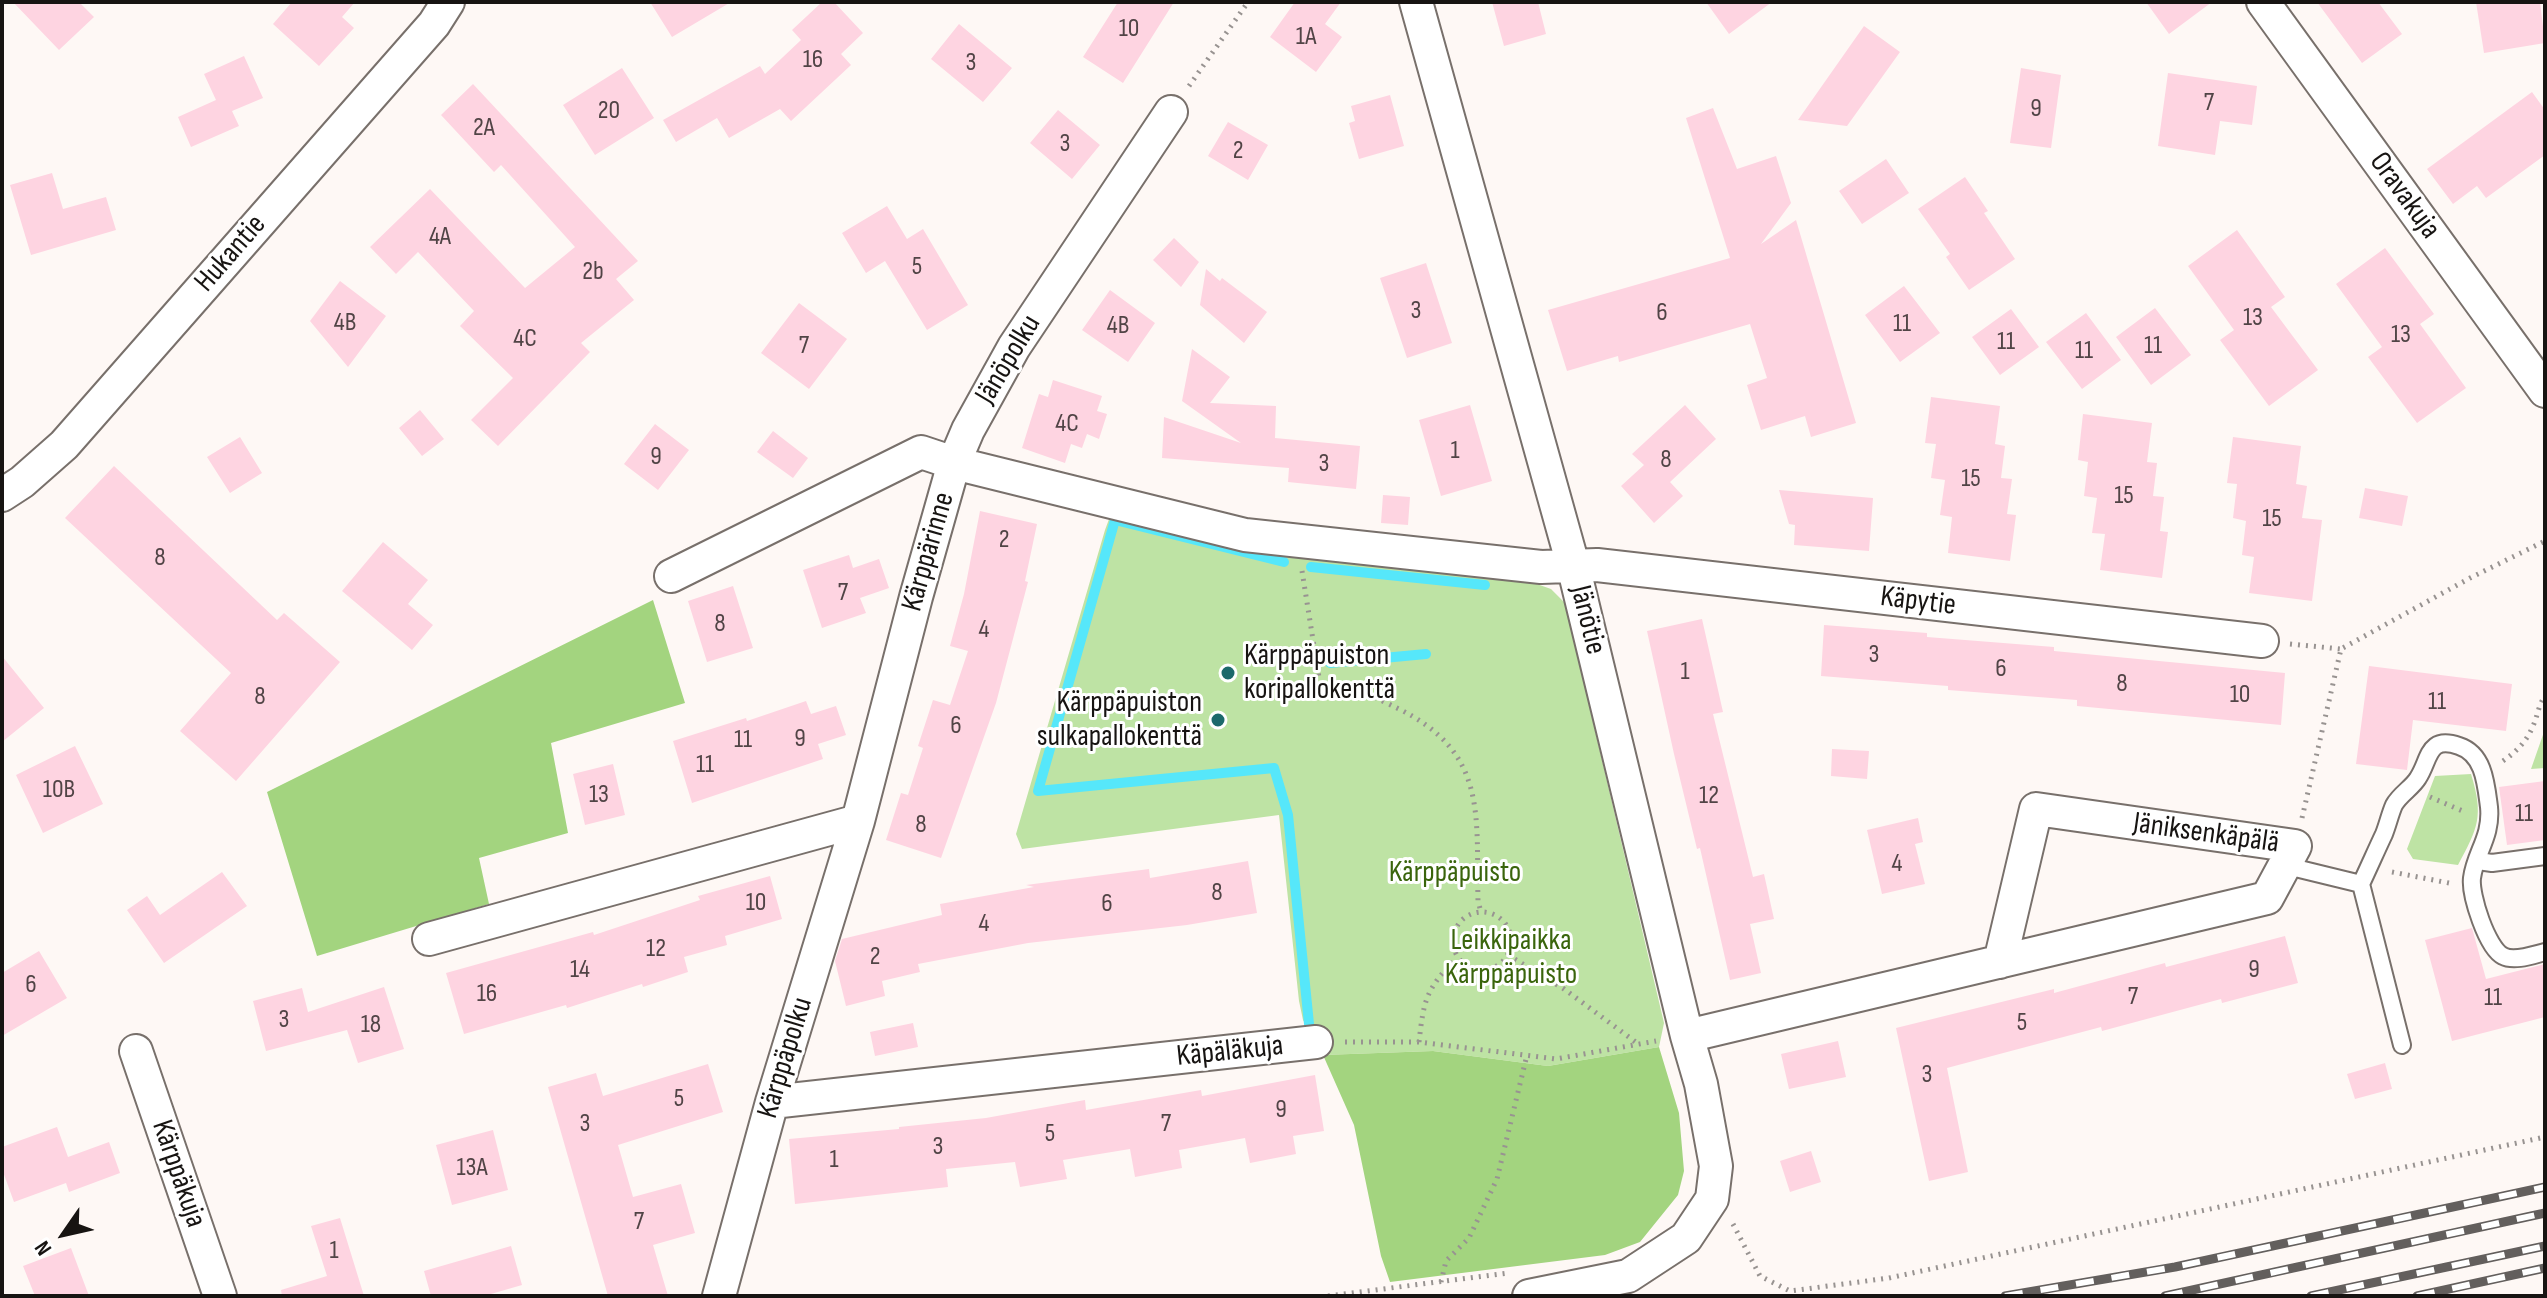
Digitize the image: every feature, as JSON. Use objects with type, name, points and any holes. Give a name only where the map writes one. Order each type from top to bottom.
[{"type":"street","name":"Hukantie","points":[[2,495],[22,482],[64,445],[434,24],[448,2]]},
{"type":"street","name":"Jänötie","points":[[1416,2],[1573,565],[1701,1084],[1716,1166],[1712,1199],[1686,1238],[1628,1276],[1524,1284]]},
{"type":"street","name":"Oravakuja","points":[[2263,2],[2545,391]]},
{"type":"street","name":"Jänöpolku","points":[[954,463],[968,430],[1014,347],[1171,112]]},
{"type":"street","points":[[671,576],[921,452],[954,463]]},
{"type":"street","name":"Kärppärinne","points":[[858,821],[954,463],[1245,535],[1541,567],[1573,565]]},
{"type":"street","name":"Käpytie","points":[[1573,565],[1597,565],[2262,641]]},
{"type":"street","name":"Jäniksenkäpälä","points":[[1687,1036],[2000,962],[2267,898],[2289,856],[2036,809],[2000,962]]},
{"type":"street","points":[[429,939],[858,821]]},
{"type":"street","name":"Kärppäpolku","points":[[719,1296],[772,1102],[858,821]]},
{"type":"street","name":"Käpäläkuja","points":[[772,1102],[1316,1042]]},
{"type":"street","name":"Kärppäkuja","points":[[136,1051],[220,1296]]},
{"type":"lane","points":[[2402,1045],[2361,884],[2394,805],[2418,780],[2431,749],[2441,744],[2455,744],[2480,761],[2489,809],[2487,835],[2472,878],[2482,923],[2497,951],[2511,958],[2545,952]]},
{"type":"lane","points":[[2289,856],[2361,884]]},
{"type":"lane","points":[[2478,861],[2492,863],[2545,856]]},
{"type":"path","points":[[1171,112],[1248,2]]},
{"type":"path","points":[[1297,540],[1321,690],[1346,688],[1420,719],[1446,740],[1467,772],[1476,802],[1478,901],[1481,912]]},
{"type":"path","points":[[2262,641],[2341,649],[2545,541]]},
{"type":"path","points":[[2289,856],[2341,649]]},
{"type":"path","points":[[2482,771],[2500,763],[2522,744],[2545,696]]},
{"type":"path","points":[[2407,788],[2488,822]]},
{"type":"path","points":[[2369,867],[2473,888]]},
{"type":"path","points":[[1481,912],[1500,918],[1511,935],[1508,955],[1503,962],[1488,970],[1471,968],[1457,957],[1453,949],[1454,931],[1465,918],[1481,912]]},
{"type":"path","points":[[1508,955],[1564,989],[1638,1044]]},
{"type":"path","points":[[1419,1042],[1423,1005],[1432,983],[1457,957]]},
{"type":"path","name":"Käpäläkuja","points":[[1316,1042],[1419,1042],[1556,1059],[1687,1036]]},
{"type":"path","points":[[1441,1282],[1446,1261],[1469,1238],[1497,1179],[1527,1055]]},
{"type":"path","points":[[1712,1199],[1724,1200],[1736,1232],[1760,1276],[1790,1291],[1889,1278],[2545,1137]]},
{"type":"path","points":[[1328,1296],[1441,1282],[1524,1284]]},
{"type":"green space","name":"Kärppäpuisto","points":[[1112,511],[1281,553],[1534,583],[1551,589],[1565,603],[1664,1023],[1659,1047],[1548,1066],[1433,1051],[1323,1055],[1303,1020],[1299,1001],[1279,815],[1022,849],[1016,834]]},
{"type":"green space","points":[[653,600],[685,703],[551,743],[568,833],[479,858],[489,904],[317,956],[267,792]]},
{"type":"green space","points":[[2545,729],[2545,768],[2531,769]]},
{"type":"green space","points":[[2471,774],[2477,801],[2477,821],[2458,865],[2413,859],[2407,849],[2435,776]]},
{"type":"green space","points":[[1659,1047],[1679,1113],[1684,1171],[1678,1195],[1640,1242],[1605,1255],[1390,1282],[1381,1256],[1354,1125],[1323,1055],[1433,1051],[1548,1066]]},
{"type":"building","points":[[13,2],[79,2],[94,17],[59,50]]},
{"type":"building","points":[[292,2],[355,2],[342,17],[354,28],[319,66],[273,24]]},
{"type":"building","points":[[650,2],[731,2],[672,37]]},
{"type":"building","points":[[822,2],[834,2],[863,33],[841,54],[851,65],[791,121],[780,109],[729,138],[717,118],[676,142],[663,120],[760,66],[765,74],[801,40],[792,30]]},
{"type":"building","points":[[1118,2],[1174,2],[1123,83],[1083,57]]},
{"type":"building","points":[[1295,2],[1341,2],[1325,24],[1342,37],[1316,72],[1270,37]]},
{"type":"building","points":[[1492,2],[1538,2],[1546,34],[1504,46]]},
{"type":"building","points":[[1706,2],[1772,2],[1729,34]]},
{"type":"building","points":[[2146,2],[2212,2],[2169,34]]},
{"type":"building","points":[[2317,2],[2378,2],[2402,34],[2362,63]]},
{"type":"building","points":[[2476,2],[2540,2],[2545,43],[2484,53]]},
{"type":"building","points":[[959,24],[1012,68],[983,102],[931,59]]},
{"type":"building","points":[[1864,26],[1900,52],[1847,126],[1798,120]]},
{"type":"building","points":[[244,56],[263,98],[232,111],[239,126],[191,147],[178,117],[216,100],[204,74]]},
{"type":"building","points":[[622,68],[654,118],[595,155],[563,105]]},
{"type":"building","points":[[2021,68],[2061,75],[2051,148],[2010,143]]},
{"type":"building","points":[[2168,73],[2257,86],[2252,125],[2220,121],[2215,155],[2158,146]]},
{"type":"building","points":[[473,84],[638,261],[616,279],[634,300],[581,343],[590,352],[498,446],[471,420],[513,378],[460,326],[474,311],[418,252],[396,274],[370,247],[430,189],[525,288],[575,247],[501,165],[494,172],[441,115]]},
{"type":"building","points":[[2532,92],[2545,110],[2545,155],[2486,198],[2477,186],[2453,204],[2427,169]]},
{"type":"building","points":[[1390,95],[1404,146],[1359,159],[1349,123],[1355,121],[1351,106]]},
{"type":"building","points":[[1713,108],[1737,169],[1776,156],[1791,203],[1761,244],[1796,220],[1856,423],[1811,437],[1805,416],[1761,430],[1747,385],[1767,378],[1750,324],[1619,362],[1618,356],[1567,371],[1548,310],[1730,258],[1686,118]]},
{"type":"building","points":[[1058,110],[1100,145],[1072,179],[1030,143]]},
{"type":"building","points":[[1228,122],[1268,145],[1248,180],[1208,156]]},
{"type":"building","points":[[1886,159],[1909,193],[1862,224],[1839,191]]},
{"type":"building","points":[[52,173],[63,209],[106,197],[116,230],[31,255],[10,185]]},
{"type":"building","points":[[1965,177],[1988,211],[1984,213],[2015,259],[1969,290],[1946,257],[1950,254],[1918,209]]},
{"type":"building","points":[[887,206],[907,239],[923,229],[968,305],[927,330],[885,261],[866,273],[842,233]]},
{"type":"building","points":[[2237,230],[2285,297],[2271,307],[2318,370],[2269,406],[2220,340],[2234,330],[2188,266]]},
{"type":"building","points":[[1174,238],[1199,262],[1181,287],[1153,260]]},
{"type":"building","points":[[2385,248],[2434,314],[2420,324],[2466,388],[2417,423],[2368,357],[2382,347],[2336,284]]},
{"type":"building","points":[[1426,263],[1452,343],[1407,358],[1380,278]]},
{"type":"building","points":[[1206,269],[1267,312],[1244,343],[1200,305]]},
{"type":"building","points":[[340,281],[386,316],[348,367],[310,321]]},
{"type":"building","points":[[1904,286],[1940,333],[1900,362],[1865,315]]},
{"type":"building","points":[[1110,290],[1155,323],[1128,362],[1082,330]]},
{"type":"building","points":[[799,303],[847,339],[809,389],[761,353]]},
{"type":"building","points":[[2155,308],[2191,355],[2151,385],[2116,337]]},
{"type":"building","points":[[2011,309],[2039,347],[2000,375],[1972,337]]},
{"type":"building","points":[[2086,313],[2121,360],[2082,389],[2046,342]]},
{"type":"building","points":[[1192,349],[1230,377],[1210,403],[1276,406],[1275,438],[1360,446],[1356,489],[1288,482],[1289,468],[1162,458],[1164,417],[1241,443],[1182,401]]},
{"type":"building","points":[[1053,380],[1102,396],[1097,411],[1107,414],[1099,439],[1087,434],[1082,448],[1071,444],[1065,463],[1022,448],[1039,394],[1048,397]]},
{"type":"building","points":[[1931,397],[2000,406],[1995,444],[2005,446],[2001,478],[2012,479],[2007,514],[2016,515],[2010,561],[1948,553],[1952,517],[1940,515],[1945,480],[1931,478],[1936,444],[1925,443]]},
{"type":"building","points":[[1470,405],[1492,481],[1441,496],[1419,420]]},
{"type":"building","points":[[1685,405],[1716,439],[1670,482],[1683,496],[1654,523],[1621,486],[1644,465],[1632,454]]},
{"type":"building","points":[[420,410],[444,439],[422,456],[399,428]]},
{"type":"building","points":[[2083,414],[2152,423],[2147,462],[2157,463],[2153,496],[2164,497],[2160,531],[2168,532],[2162,578],[2100,570],[2105,534],[2092,533],[2097,498],[2084,496],[2088,462],[2078,460]]},
{"type":"building","points":[[655,424],[689,450],[658,490],[624,464]]},
{"type":"building","points":[[773,431],[808,458],[793,478],[757,452]]},
{"type":"building","points":[[240,437],[262,473],[230,493],[207,457]]},
{"type":"building","points":[[2233,437],[2301,446],[2296,484],[2307,486],[2302,518],[2322,520],[2312,601],[2249,593],[2254,557],[2242,555],[2246,521],[2233,518],[2237,484],[2227,483]]},
{"type":"building","points":[[114,466],[277,620],[284,613],[340,662],[236,781],[180,731],[231,673],[65,518]]},
{"type":"building","points":[[2365,488],[2408,496],[2402,526],[2359,518]]},
{"type":"building","points":[[1779,490],[1873,498],[1869,551],[1794,545],[1795,525],[1789,524]]},
{"type":"building","points":[[1383,495],[1410,497],[1408,525],[1381,523]]},
{"type":"building","points":[[980,511],[1037,524],[1025,581],[1028,582],[996,703],[941,858],[886,840],[901,793],[908,795],[923,748],[918,746],[933,700],[950,705],[968,651],[950,646]]},
{"type":"building","points":[[383,542],[428,580],[408,604],[433,625],[412,650],[342,591]]},
{"type":"building","points":[[849,555],[853,568],[879,559],[889,588],[860,598],[866,613],[822,628],[803,570]]},
{"type":"building","points":[[733,586],[753,648],[707,662],[688,601]]},
{"type":"building","points":[[1702,619],[1723,712],[1713,714],[1753,877],[1764,874],[1774,919],[1750,924],[1761,973],[1730,980],[1647,631]]},
{"type":"building","points":[[1824,625],[1927,633],[1927,637],[2054,647],[2054,651],[2285,673],[2281,725],[2077,706],[2077,700],[1948,690],[1948,686],[1821,676]]},
{"type":"building","points":[[2,656],[44,708],[2,742]]},
{"type":"building","points":[[2369,666],[2512,684],[2506,731],[2413,720],[2407,770],[2356,764]]},
{"type":"building","points":[[806,701],[811,714],[836,706],[846,735],[818,744],[823,759],[692,803],[673,741]]},
{"type":"building","points":[[75,746],[103,804],[43,833],[16,775]]},
{"type":"building","points":[[1832,749],[1869,751],[1867,779],[1831,776]]},
{"type":"building","points":[[613,764],[625,815],[585,825],[573,774]]},
{"type":"building","points":[[2545,781],[2545,840],[2507,845],[2499,787]]},
{"type":"building","points":[[1918,818],[1923,842],[1915,844],[1925,884],[1882,894],[1867,830]]},
{"type":"building","points":[[1248,861],[1257,913],[1187,925],[1028,943],[918,964],[920,972],[882,981],[885,996],[846,1006],[835,961],[842,939],[942,915],[940,904],[1034,887],[1026,885],[1149,869],[1150,878]]},
{"type":"building","points":[[222,872],[247,906],[164,963],[127,910],[147,896],[160,915]]},
{"type":"building","points":[[770,876],[782,919],[725,936],[727,945],[684,957],[688,972],[643,987],[642,984],[567,1008],[566,1005],[464,1034],[446,973],[593,932],[594,935],[700,900],[698,896]]},
{"type":"building","points":[[2472,928],[2486,979],[2545,964],[2545,1017],[2452,1041],[2425,940]]},
{"type":"building","points":[[2285,936],[2298,983],[2222,1003],[2221,999],[2102,1031],[2101,1027],[1947,1068],[1968,1172],[1929,1181],[1896,1028],[2054,989],[2054,993],[2165,963],[2166,967]]},
{"type":"building","points":[[39,951],[67,998],[2,1036],[2,973]]},
{"type":"building","points":[[384,987],[404,1049],[358,1063],[347,1030],[266,1051],[253,1001],[302,988],[308,1012]]},
{"type":"building","points":[[913,1023],[918,1047],[875,1056],[870,1032]]},
{"type":"building","points":[[1838,1041],[1846,1077],[1789,1089],[1781,1054]]},
{"type":"building","points":[[2385,1063],[2392,1089],[2355,1099],[2347,1074]]},
{"type":"building","points":[[708,1064],[723,1112],[618,1145],[633,1197],[681,1184],[695,1233],[653,1245],[668,1296],[608,1296],[548,1087],[596,1073],[603,1096]]},
{"type":"building","points":[[1315,1075],[1324,1131],[1293,1136],[1296,1154],[1250,1163],[1245,1138],[1179,1150],[1182,1168],[1135,1177],[1130,1149],[1063,1160],[1067,1179],[1020,1187],[1015,1162],[946,1169],[948,1187],[795,1204],[789,1139],[986,1118],[1085,1100],[1086,1110],[1201,1090],[1202,1096]]},
{"type":"building","points":[[57,1127],[68,1157],[109,1142],[120,1173],[69,1192],[66,1183],[14,1202],[2,1169],[2,1147]]},
{"type":"building","points":[[493,1130],[508,1190],[452,1205],[436,1145]]},
{"type":"building","points":[[1811,1151],[1821,1182],[1790,1192],[1780,1161]]},
{"type":"building","points":[[340,1218],[364,1296],[282,1296],[281,1290],[327,1276],[311,1226]]},
{"type":"building","points":[[511,1246],[522,1285],[484,1296],[431,1296],[424,1271]]},
{"type":"building","points":[[71,1248],[89,1296],[35,1296],[23,1266]]},
{"type":"waterway","points":[[1284,562],[1115,520],[1038,791],[1274,768],[1288,815],[1309,1024]]},
{"type":"waterway","points":[[1311,567],[1485,585]]},
{"type":"waterway","points":[[1330,663],[1426,654]]},
{"type":"railway","points":[[2005,1296],[2175,1267],[2545,1187]]},
{"type":"railway","points":[[2165,1296],[2545,1213]]},
{"type":"railway","points":[[2311,1296],[2545,1246]]},
{"type":"railway","points":[[2417,1296],[2545,1268]]},
{"type":"place","name":"Kärppäpuiston koripallokenttä","points":[[1228,673]]},
{"type":"place","name":"Kärppäpuiston sulkapallokenttä","points":[[1218,720]]},
{"type":"park label","name":"Leikkipaikka Kärppäpuisto","points":[[1511,958]]}]
